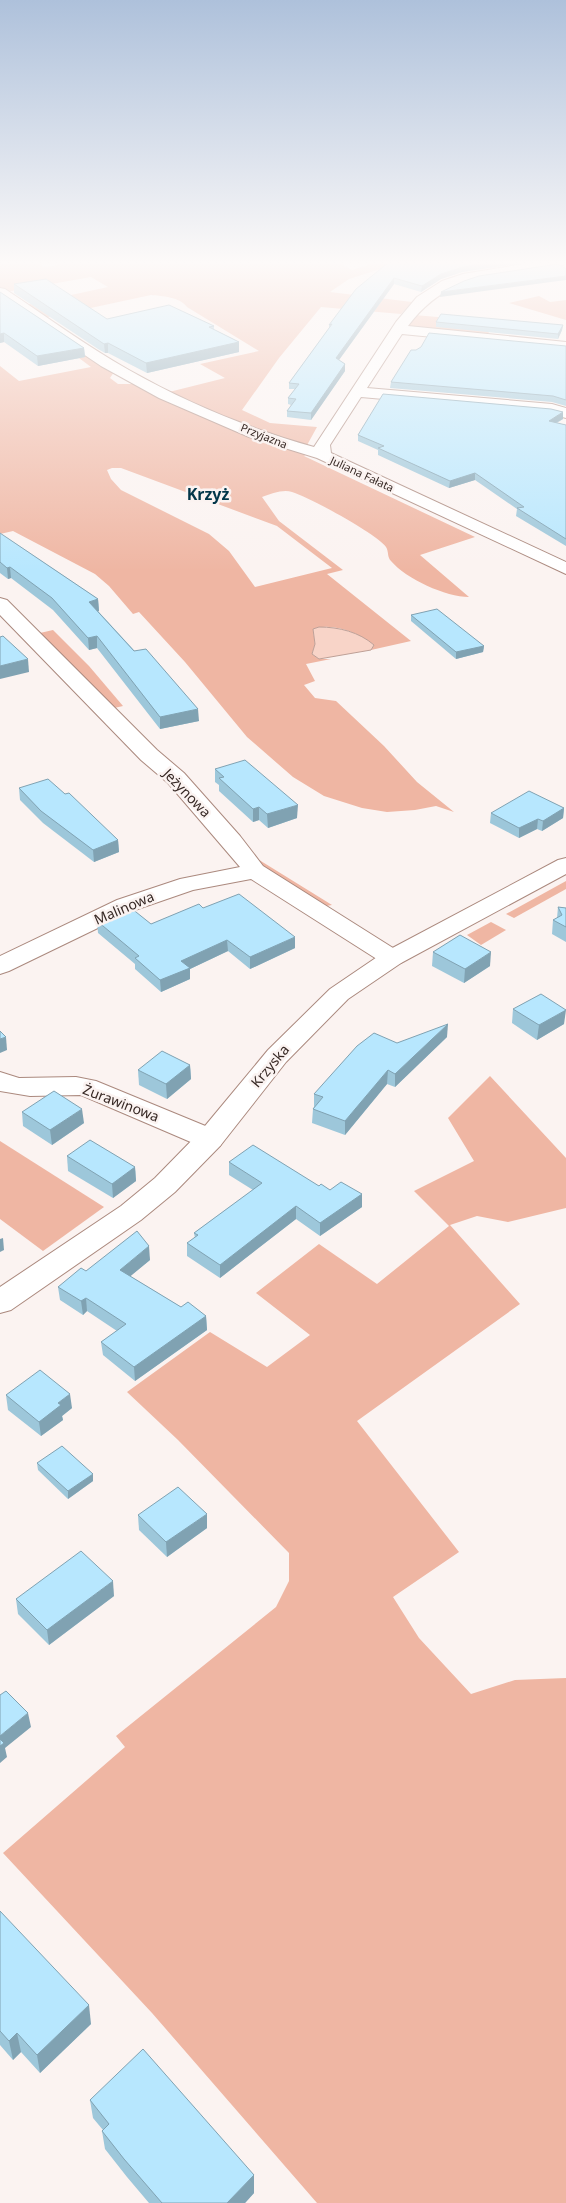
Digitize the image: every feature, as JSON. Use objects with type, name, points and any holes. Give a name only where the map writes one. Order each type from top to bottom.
[{"type":"street","name":"Przyjazna","points":[[113,365],[143,384],[251,431],[293,447],[323,455]]},
{"type":"street","name":"Juliana Fałata","points":[[375,365],[322,445],[323,455],[566,569]]},
{"type":"street","points":[[357,392],[552,409],[566,413]]},
{"type":"street","name":"Jeżynowa","points":[[0,604],[149,756],[176,778],[232,841],[255,871],[392,958]]},
{"type":"street","name":"Krzyska","points":[[0,1302],[131,1213],[170,1180],[210,1139],[277,1056],[339,994],[392,958],[566,865]]},
{"type":"street","name":"Malinowa","points":[[0,966],[126,905],[188,884],[255,871]]},
{"type":"street","name":"Żurawinowa","points":[[0,1081],[28,1087],[68,1085],[86,1087],[210,1139]]},
{"type":"shaded area","points":[[88,365],[103,365],[114,372],[110,378],[118,384],[134,384],[307,454],[304,456],[475,537],[420,555],[469,597],[449,594],[427,586],[406,574],[390,559],[386,547],[380,541],[342,516],[301,495],[288,491],[262,497],[279,521],[343,570],[327,574],[411,641],[371,650],[374,645],[361,636],[345,630],[328,627],[313,629],[315,644],[312,654],[319,659],[331,659],[306,664],[315,681],[304,685],[315,698],[336,701],[384,746],[417,782],[454,812],[436,806],[387,812],[362,808],[324,796],[293,777],[247,737],[185,662],[139,612],[133,614],[109,586],[95,574],[13,531],[0,534],[0,366],[19,381],[91,367]],"holes":[[[121,468],[277,526],[332,568],[255,587],[229,551],[209,534],[121,490],[111,479],[107,470]]]},
{"type":"shaded area","points":[[201,365],[274,365],[242,410],[270,423],[317,427],[306,447],[266,434],[169,392],[225,378]]},
{"type":"shaded area","points":[[319,627],[348,631],[368,640],[374,645],[371,650],[319,659],[312,654],[315,644],[313,629]]},
{"type":"shaded area","points":[[53,630],[89,666],[123,706],[110,709],[40,633]]},
{"type":"shaded area","points":[[256,858],[332,905],[321,907],[274,879]]},
{"type":"shaded area","points":[[566,881],[566,889],[514,918],[506,914]]},
{"type":"shaded area","points":[[491,922],[506,930],[481,945],[467,935]]},
{"type":"shaded area","points":[[490,1076],[566,1158],[566,1208],[508,1222],[477,1216],[450,1225],[520,1304],[357,1421],[459,1552],[393,1597],[419,1638],[471,1694],[515,1680],[566,1678],[566,2203],[317,2203],[152,2013],[3,1853],[125,1747],[116,1736],[276,1607],[289,1581],[289,1553],[178,1440],[127,1392],[210,1332],[267,1367],[310,1335],[256,1293],[319,1244],[377,1284],[449,1226],[414,1191],[474,1161],[448,1118]]},
{"type":"shaded area","points":[[0,1141],[104,1207],[43,1251],[0,1219]]},
{"type":"building","points":[[302,365],[344,365],[311,413],[287,411],[296,399],[288,398],[299,384],[289,383]]},
{"type":"building","points":[[402,365],[566,365],[566,400],[553,396],[391,382]]},
{"type":"building","points":[[383,394],[551,409],[563,412],[549,421],[566,425],[566,539],[517,508],[524,507],[475,473],[450,481],[378,448],[384,446],[358,435]]},
{"type":"building","points":[[0,533],[98,599],[89,602],[134,651],[146,649],[198,709],[160,717],[97,636],[88,638],[52,598],[10,567],[7,568],[0,562]]},
{"type":"building","points":[[437,609],[484,646],[456,652],[411,615]]},
{"type":"building","points":[[3,636],[28,659],[0,666],[0,637]]},
{"type":"building","points":[[245,760],[298,805],[267,814],[259,807],[253,809],[219,778],[224,777],[215,769]]},
{"type":"building","points":[[48,779],[65,794],[69,793],[118,840],[93,850],[41,811],[19,788]]},
{"type":"building","points":[[529,791],[564,808],[543,821],[538,819],[519,828],[491,813]]},
{"type":"building","points":[[239,894],[295,937],[250,957],[227,940],[181,961],[190,968],[160,980],[135,958],[139,956],[97,921],[131,908],[151,924],[199,904],[203,908]]},
{"type":"building","points":[[558,907],[566,908],[566,927],[553,920],[562,915]]},
{"type":"building","points":[[460,935],[491,952],[465,969],[433,952]]},
{"type":"building","points":[[541,994],[566,1010],[539,1025],[513,1009]]},
{"type":"building","points":[[448,1024],[395,1074],[388,1070],[345,1121],[313,1109],[323,1097],[314,1094],[357,1046],[374,1033],[397,1043]]},
{"type":"building","points":[[0,1031],[6,1037],[0,1039]]},
{"type":"building","points":[[162,1051],[190,1065],[166,1084],[138,1070]]},
{"type":"building","points":[[54,1091],[82,1109],[50,1130],[22,1112]]},
{"type":"building","points":[[90,1140],[135,1167],[112,1184],[67,1156]]},
{"type":"building","points":[[253,1145],[319,1186],[321,1184],[330,1190],[341,1182],[362,1194],[320,1223],[296,1206],[220,1265],[187,1243],[198,1235],[194,1233],[262,1183],[229,1162]]},
{"type":"building","points":[[137,1231],[149,1246],[120,1270],[181,1307],[188,1302],[206,1316],[134,1367],[101,1342],[126,1324],[86,1298],[81,1301],[58,1287],[81,1268],[86,1271]]},
{"type":"building","points":[[40,1370],[70,1394],[58,1403],[61,1405],[39,1422],[6,1395]]},
{"type":"building","points":[[62,1446],[93,1474],[68,1491],[37,1463]]},
{"type":"building","points":[[178,1487],[207,1514],[166,1542],[138,1515]]},
{"type":"building","points":[[81,1551],[113,1581],[47,1630],[16,1599]]},
{"type":"building","points":[[6,1691],[28,1713],[0,1736],[0,1695]]},
{"type":"building","points":[[0,1911],[89,2005],[37,2055],[17,2033],[9,2041],[0,2031]]},
{"type":"building","points":[[143,2049],[254,2175],[227,2203],[162,2203],[102,2131],[109,2124],[90,2100]]},
{"type":"district","name":"Krzyż","points":[[208,494]]}]
